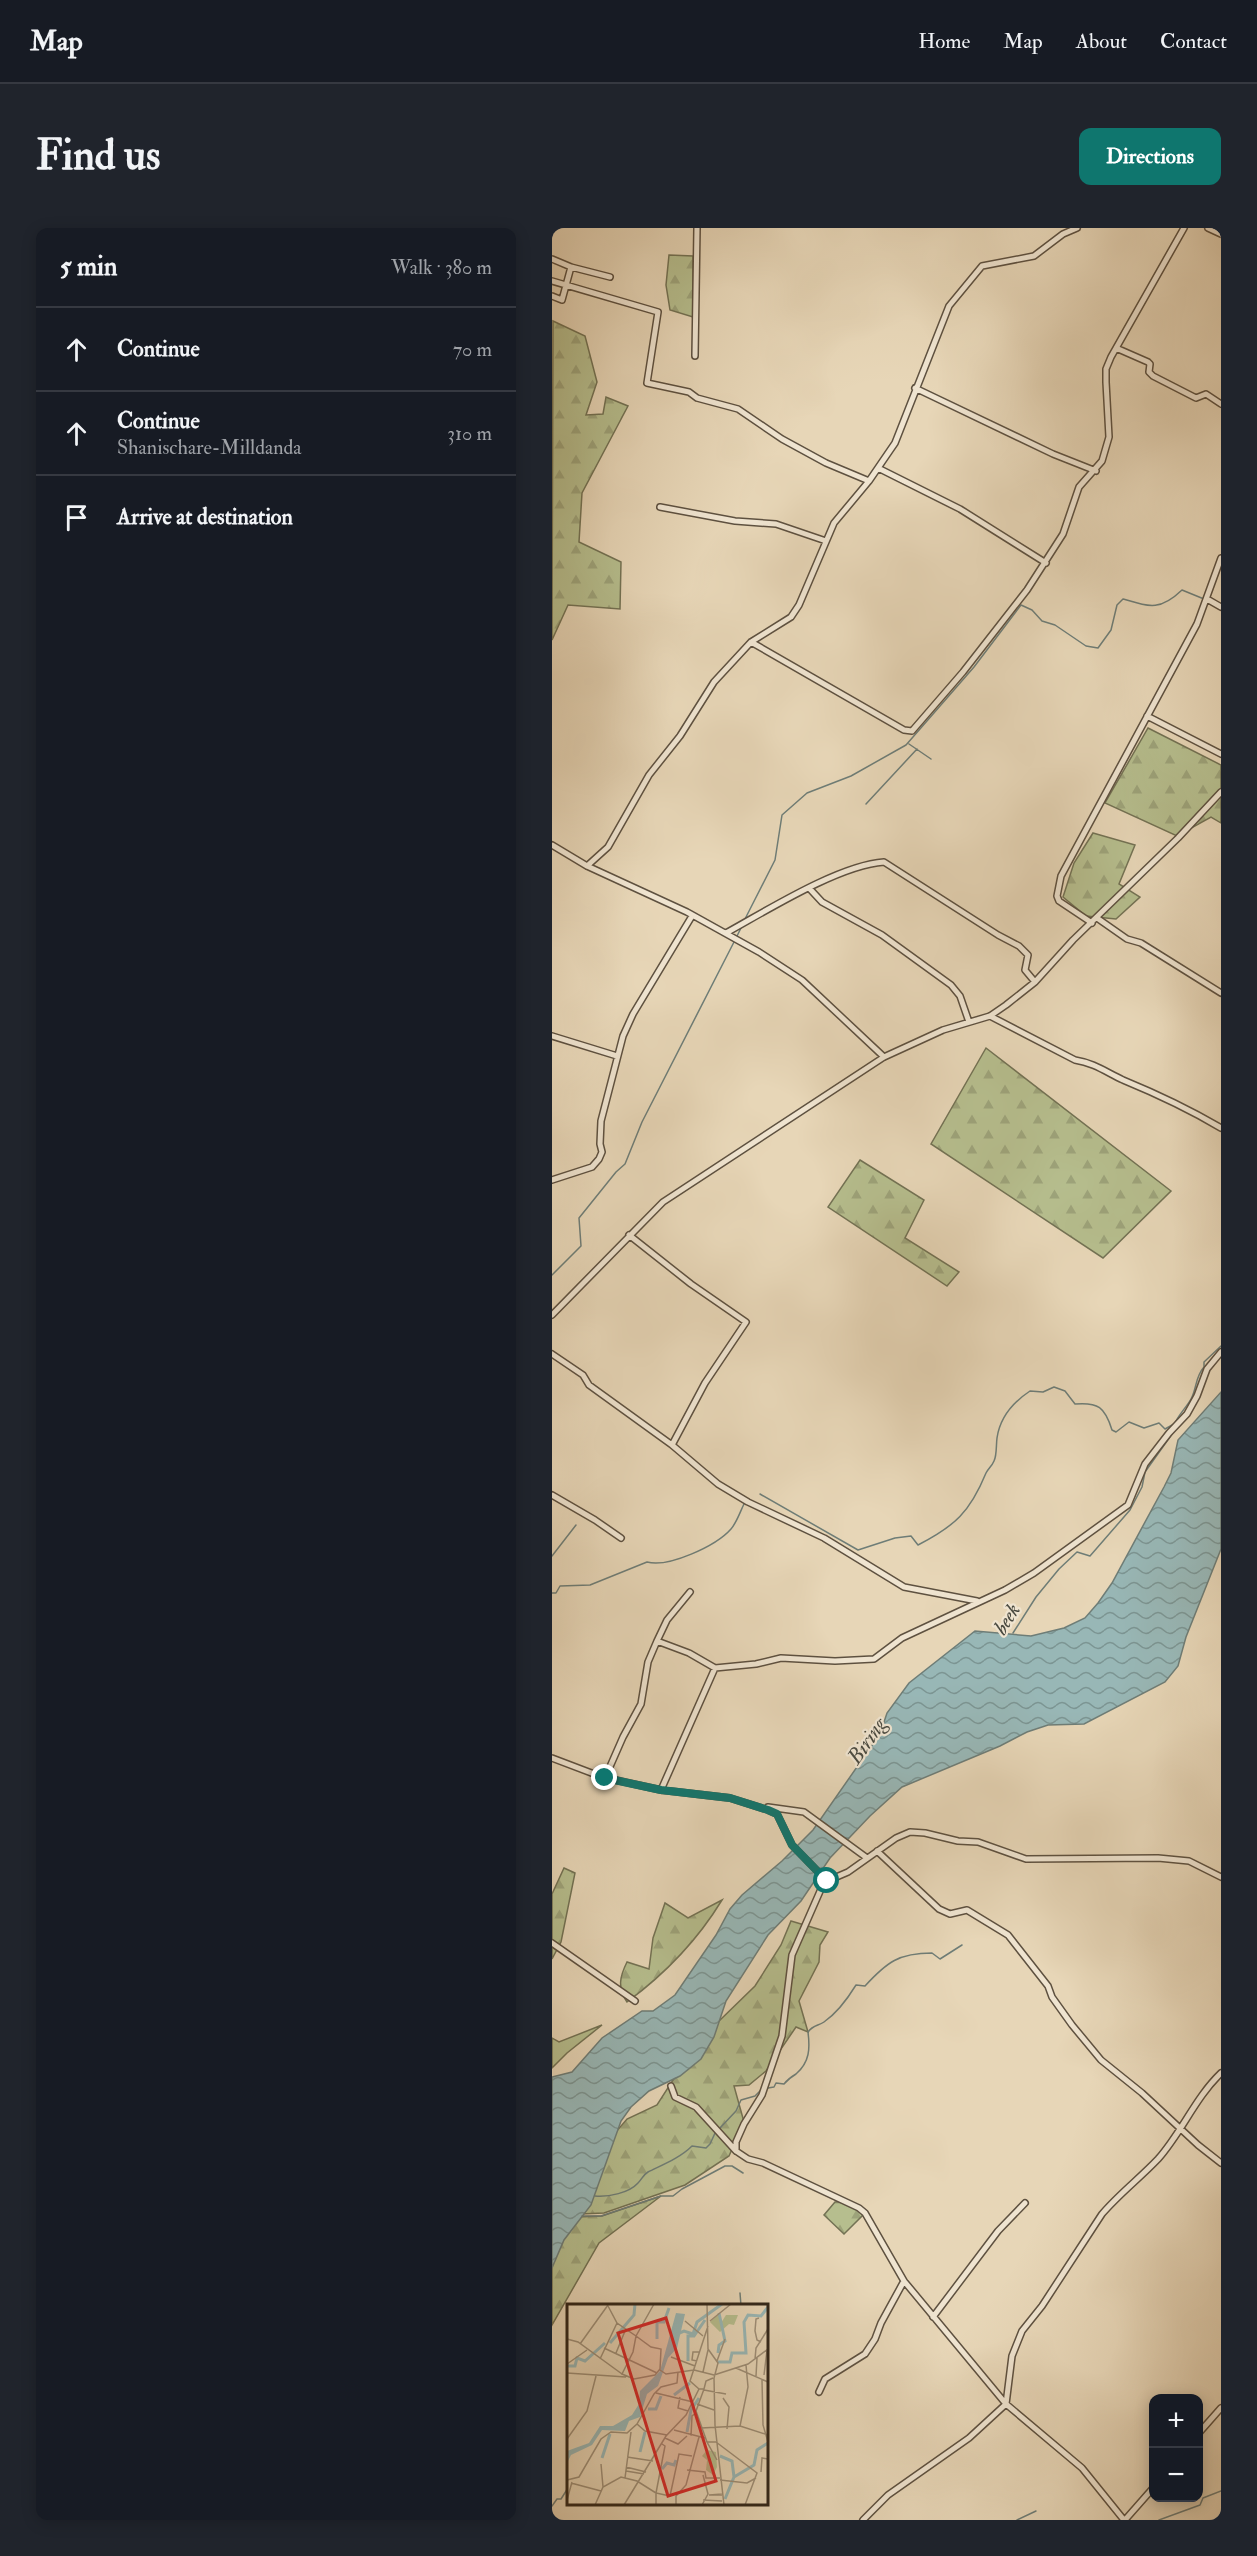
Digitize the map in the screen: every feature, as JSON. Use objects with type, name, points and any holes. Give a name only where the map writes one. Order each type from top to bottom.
[{"type":"street","points":[[694,356],[697,228]]},
{"type":"street","points":[[587,866],[608,847],[649,776],[680,736],[714,682],[751,642],[790,616],[810,581],[834,523],[869,481],[895,443],[949,306],[982,266],[1034,256],[1063,234],[1077,228]]},
{"type":"street","points":[[751,642],[904,730],[912,731],[963,672],[1046,563],[1069,522],[1075,494],[1102,461],[1109,437],[1106,369],[1184,228]]},
{"type":"street","points":[[1208,228],[1221,234]]},
{"type":"street","points":[[552,260],[610,277]]},
{"type":"street","points":[[552,296],[562,300],[571,267]]},
{"type":"street","points":[[552,281],[658,312],[647,383],[689,392],[697,398],[738,410],[782,439],[817,458],[869,481]]},
{"type":"street","points":[[1116,348],[1148,362],[1149,372],[1153,376],[1196,398],[1206,393],[1221,404]]},
{"type":"street","points":[[915,388],[1053,454],[1096,471]]},
{"type":"street","points":[[878,468],[960,509],[1046,563]]},
{"type":"street","points":[[660,507],[735,521],[776,524],[826,541]]},
{"type":"street","points":[[1092,923],[1059,900],[1057,896],[1061,876],[1197,624],[1218,577],[1221,558]]},
{"type":"street","points":[[1207,599],[1221,607]]},
{"type":"street","points":[[1147,716],[1221,754]]},
{"type":"street","points":[[552,1315],[663,1202],[884,1057],[943,1030],[990,1016],[1035,982],[1073,940],[1178,838],[1221,792]]},
{"type":"street","points":[[552,845],[587,866],[726,933],[802,980],[884,1057]]},
{"type":"street","points":[[726,933],[809,888],[870,863],[884,862],[1019,946],[1028,955],[1025,970],[1035,982]]},
{"type":"street","points":[[809,888],[822,902],[882,936],[951,985],[960,996],[969,1022]]},
{"type":"street","points":[[552,1180],[592,1167],[599,1160],[602,1152],[600,1144],[602,1121],[616,1056],[633,1014],[692,916]]},
{"type":"street","points":[[1097,918],[1127,939],[1141,943],[1221,993]]},
{"type":"street","points":[[990,1016],[1075,1060],[1091,1063],[1173,1100],[1221,1128]]},
{"type":"street","points":[[552,1036],[616,1056]]},
{"type":"street","points":[[629,1235],[691,1284],[746,1322],[705,1383],[672,1445]]},
{"type":"street","points":[[657,1641],[689,1653],[715,1668],[756,1664],[781,1658],[835,1661],[874,1659],[902,1638],[977,1601],[1005,1590],[1034,1573],[1128,1505],[1146,1464],[1169,1433],[1187,1414],[1197,1396],[1207,1369],[1221,1352]]},
{"type":"street","points":[[552,1354],[584,1375],[589,1385],[630,1417],[672,1445],[718,1484],[748,1502],[824,1538],[903,1587],[977,1601]]},
{"type":"street","points":[[552,1495],[621,1538]]},
{"type":"street","points":[[605,1778],[641,1704],[648,1662],[657,1641],[667,1620],[690,1592]]},
{"type":"street","points":[[661,1790],[683,1734],[715,1668]]},
{"type":"street","points":[[552,1758],[605,1778],[661,1790],[730,1798],[777,1814],[792,1845],[827,1881]]},
{"type":"street","points":[[757,1806],[804,1812],[867,1858]]},
{"type":"street","points":[[736,2151],[736,2142],[744,2124],[762,2095],[782,2036],[792,1954],[821,1888],[827,1881],[848,1872],[905,1834],[925,1833],[958,1841],[985,1844],[1026,1859],[1158,1858],[1189,1861],[1221,1877]]},
{"type":"street","points":[[877,1851],[939,1909],[950,1914],[963,1909],[967,1910],[1008,1935],[1048,1986],[1052,1997],[1072,2025],[1101,2060],[1221,2163]]},
{"type":"street","points":[[552,1943],[635,2001]]},
{"type":"street","points":[[863,2520],[888,2495],[969,2438],[1006,2404],[1012,2356],[1022,2331],[1042,2306],[1102,2214],[1113,2200],[1157,2159],[1202,2094],[1221,2073]]},
{"type":"street","points":[[671,2086],[675,2097],[696,2107],[736,2151],[748,2160],[763,2163],[859,2208],[865,2213],[904,2282],[1006,2404],[1082,2468],[1125,2520],[1149,2493]]},
{"type":"street","points":[[933,2317],[998,2231],[1025,2203]]},
{"type":"street","points":[[819,2392],[825,2379],[865,2354],[904,2282]]},
{"type":"street","points":[[1203,2428],[1221,2408]]},
{"type":"green space","points":[[669,255],[693,256],[693,317],[670,310],[666,285]]},
{"type":"green space","points":[[553,321],[585,336],[597,382],[586,415],[603,414],[606,397],[628,406],[582,493],[579,542],[621,562],[620,609],[568,605],[552,640]]},
{"type":"green space","points":[[1148,728],[1221,765],[1221,823],[1211,817],[1177,836],[1105,803]]},
{"type":"green space","points":[[1093,833],[1135,845],[1119,884],[1140,897],[1116,919],[1086,916],[1063,897],[1074,863]]},
{"type":"green space","points":[[986,1048],[1171,1191],[1103,1258],[931,1144]]},
{"type":"green space","points":[[860,1160],[924,1200],[905,1238],[959,1272],[947,1286],[828,1207]]},
{"type":"green space","points":[[564,1868],[575,1873],[561,1942],[552,1959],[552,1894]]},
{"type":"green space","points":[[722,1900],[679,1956],[627,2002],[621,1987],[623,1972],[627,1962],[649,1969],[653,1938],[665,1903],[688,1918]]},
{"type":"green space","points":[[791,1921],[828,1932],[820,1945],[819,1962],[799,2001],[808,2032],[796,2027],[766,2071],[749,2085],[734,2086],[744,2122],[729,2156],[685,2185],[604,2213],[580,2214],[591,2161],[627,2119],[657,2105],[682,2066],[717,2023],[755,1986],[781,1945]]},
{"type":"green space","points":[[602,2025],[552,2068],[552,2038],[559,2042]]},
{"type":"green space","points":[[661,2196],[599,2243],[552,2325],[552,2237],[576,2217],[602,2216]]},
{"type":"green space","points":[[847,2201],[865,2213],[844,2234],[824,2215],[835,2202]]},
{"type":"water","points":[[1221,1392],[1221,1549],[1186,1637],[1178,1666],[1165,1682],[1084,1724],[1048,1725],[1027,1732],[1000,1746],[902,1787],[870,1816],[830,1858],[801,1901],[768,1935],[726,2001],[714,2037],[701,2059],[680,2076],[649,2091],[631,2107],[621,2121],[591,2205],[564,2240],[552,2268],[552,2077],[572,2072],[602,2038],[642,2011],[653,2011],[675,1995],[716,1935],[730,1909],[742,1895],[782,1861],[813,1830],[880,1734],[887,1713],[909,1683],[975,1631],[1031,1636],[1064,1628],[1085,1618],[1112,1583],[1164,1487],[1171,1473],[1178,1440]]},
{"type":"waterway","points":[[745,919],[775,860],[782,815],[807,793],[851,776],[906,745],[974,667],[1021,605],[1032,610],[1042,621],[1055,625],[1086,646],[1098,648],[1111,630],[1117,605],[1123,599],[1148,605],[1161,604],[1182,590],[1204,599]]},
{"type":"waterway","points":[[909,744],[931,759]]},
{"type":"waterway","points":[[866,804],[917,749]]},
{"type":"waterway","points":[[736,938],[742,926]]},
{"type":"waterway","points":[[552,1275],[581,1246],[579,1218],[625,1164],[642,1122],[734,942]]},
{"type":"waterway","points":[[1174,1425],[1191,1399],[1204,1362],[1221,1346]]},
{"type":"waterway","points":[[760,1494],[858,1550],[895,1538],[911,1536],[918,1545],[952,1524],[967,1508],[994,1461],[997,1438],[1004,1417],[1012,1406],[1030,1391],[1043,1392],[1054,1387],[1065,1391],[1075,1404],[1095,1405],[1103,1411],[1112,1430],[1116,1432],[1129,1422],[1144,1428],[1159,1423],[1165,1429],[1174,1424]]},
{"type":"waterway","name":"beek","points":[[1013,1633],[1036,1597],[1059,1569],[1077,1552],[1090,1556],[1130,1510],[1142,1487],[1145,1472],[1172,1434]]},
{"type":"waterway","points":[[552,1593],[556,1593],[560,1586],[590,1585],[647,1562],[667,1562],[691,1554],[724,1536],[737,1520],[744,1504]]},
{"type":"waterway","points":[[552,1556],[576,1525]]},
{"type":"waterway","points":[[768,2088],[774,2087],[776,2083],[784,2084],[801,2069],[808,2054],[808,2032],[833,2014],[856,1985],[865,1986],[894,1960],[921,1953],[932,1953],[940,1959],[962,1945]]},
{"type":"waterway","points":[[720,2128],[736,2111],[741,2100],[755,2096],[762,2089]]},
{"type":"waterway","points":[[595,2196],[624,2192],[638,2183],[646,2173],[676,2158],[692,2146],[706,2148],[716,2131]]},
{"type":"waterway","points":[[582,2216],[601,2216],[661,2196],[673,2196],[725,2166],[732,2166],[743,2173]]},
{"type":"waterway","points":[[740,2293],[741,2304]]},
{"type":"waterway","points":[[552,2506],[557,2499],[561,2499],[567,2490]]},
{"type":"waterway","points":[[1159,2520],[1200,2505],[1203,2498],[1221,2491]]},
{"type":"waterway","points":[[1017,2520],[1036,2511]]},
{"type":"route","points":[[605,1778],[661,1790],[730,1798],[777,1814],[792,1845],[827,1881]]},
{"type":"water label","name":"Biring","points":[[867,1741]]}]
